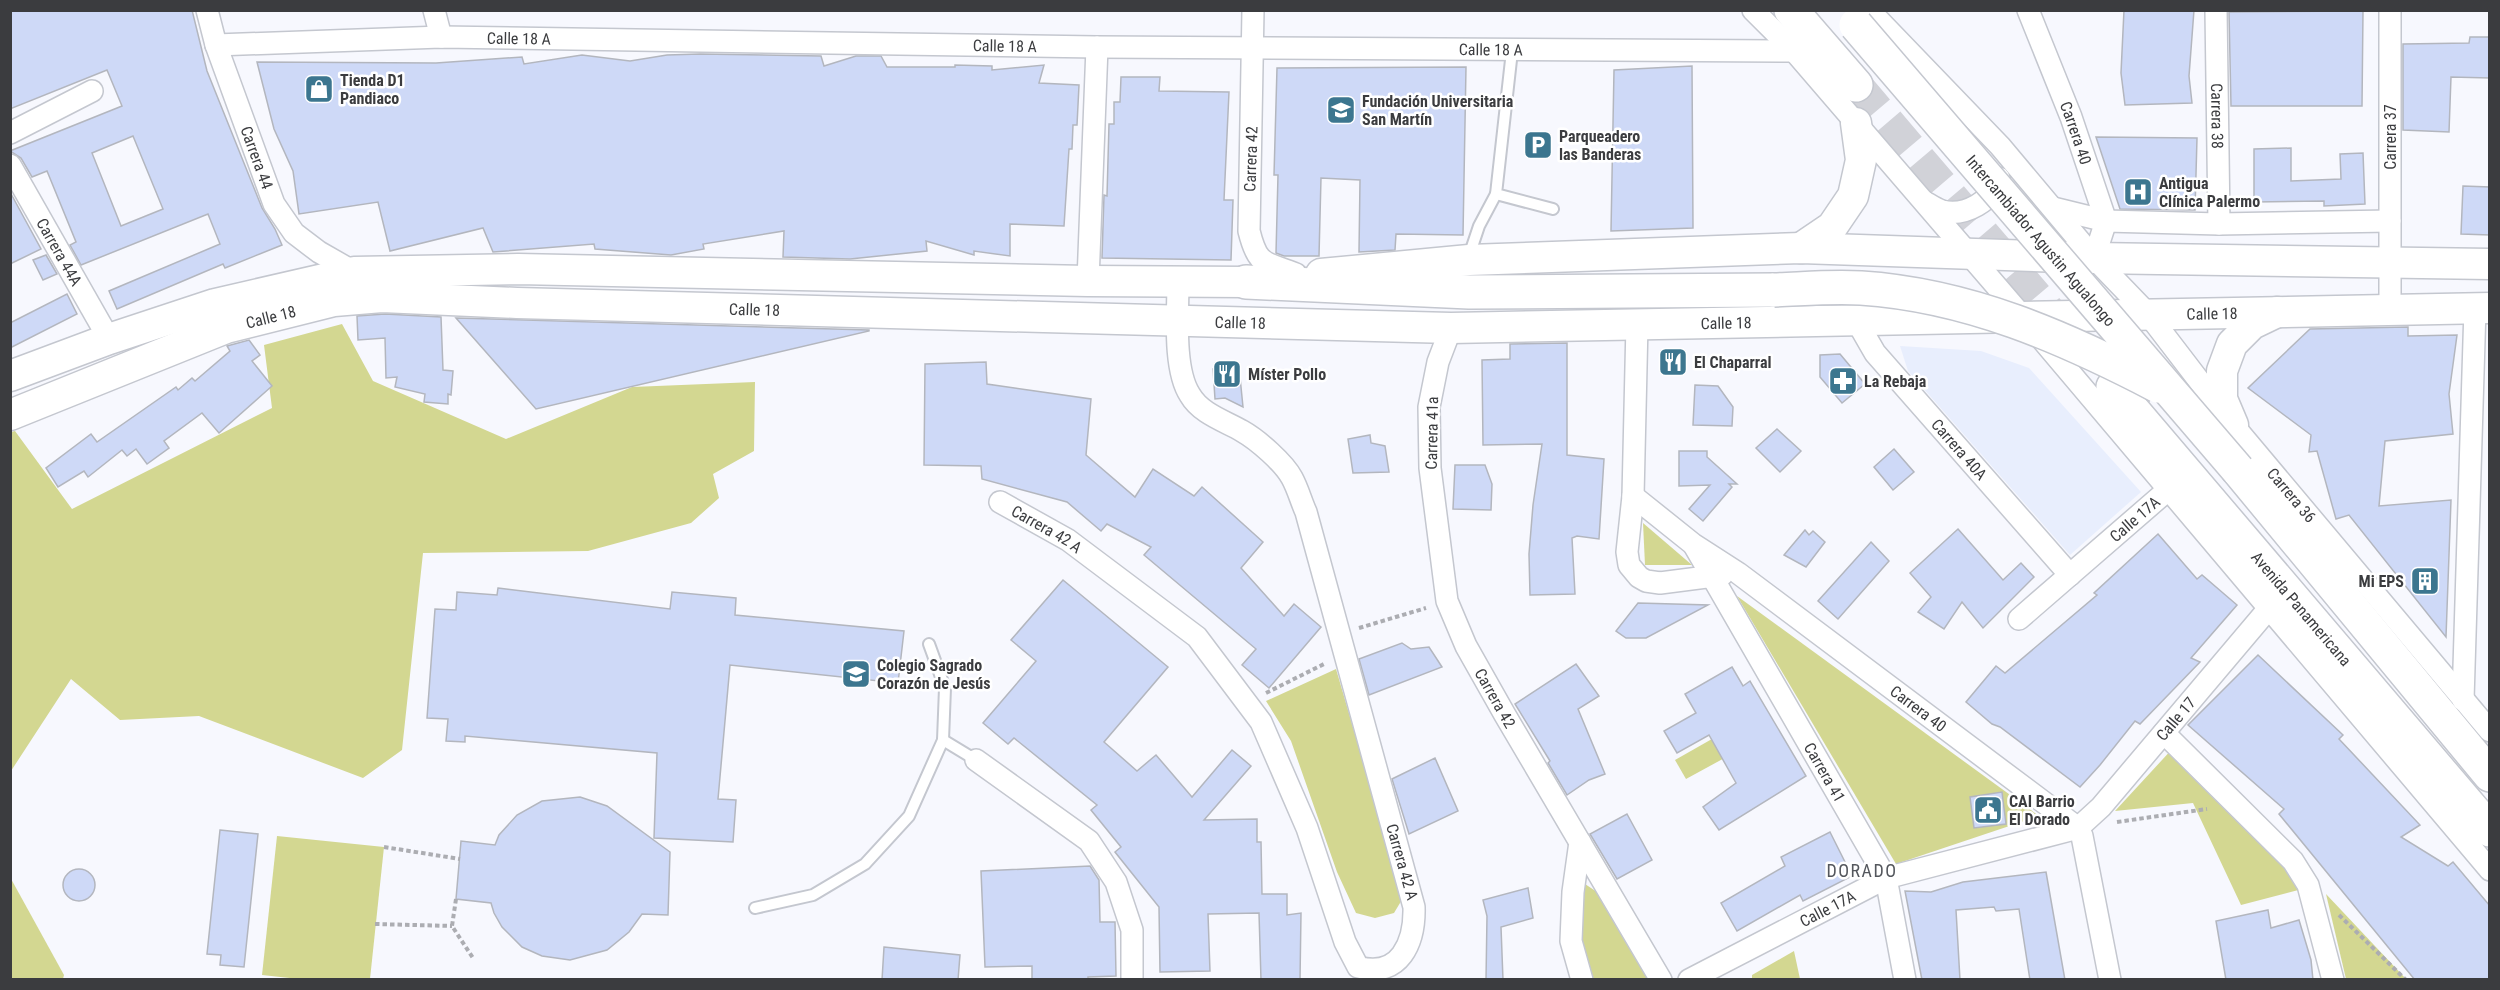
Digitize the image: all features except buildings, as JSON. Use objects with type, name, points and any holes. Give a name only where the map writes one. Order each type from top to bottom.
[{"type":"main road","points":[[1791,10],[1857,86]]},
{"type":"main road","name":"Intercambiador Agustin Agualongo","points":[[1856,15],[2238,470],[2490,775]]},
{"type":"main road","points":[[1801,248],[1832,227],[1853,196],[1861,160],[1856,123]]},
{"type":"main road","name":"Calle 18","points":[[10,376],[109,339],[215,304],[354,272],[518,269],[1088,281],[1246,282],[1468,260],[1801,248],[2094,258],[2490,264]]},
{"type":"main road","points":[[1246,282],[1469,292],[1860,288],[1945,299],[2027,324],[2106,359],[2173,394]]},
{"type":"main road","name":"Calle 18","points":[[10,415],[226,328],[334,301],[382,297],[518,303],[1451,328],[2482,308]]},
{"type":"main road","points":[[2233,425],[2222,399],[2222,371],[2232,344],[2252,324],[2277,312]]},
{"type":"main road","name":"Avenida Panamericana","points":[[2113,387],[2490,830]]},
{"type":"street","name":"Carrera 44","points":[[207,10],[216,45],[274,204],[294,233],[319,252],[354,272]]},
{"type":"street","points":[[434,10],[441,37]]},
{"type":"street","name":"Carrera 42","points":[[1253,10],[1249,231],[1255,254],[1267,263],[1303,276]]},
{"type":"street","points":[[1753,10],[1794,51],[2023,317],[2490,870]]},
{"type":"street","name":"Carrera 40","points":[[2028,10],[2071,117],[2106,220]]},
{"type":"street","name":"Carrera 38","points":[[2216,10],[2218,224]]},
{"type":"street","name":"Carrera 37","points":[[2390,10],[2390,310]]},
{"type":"street","name":"Carrera 36","points":[[1856,15],[2000,146],[2094,258],[2148,314],[2233,425],[2490,731]]},
{"type":"street","name":"Calle 18 A","points":[[216,45],[441,37],[1254,49],[1794,51]]},
{"type":"street","points":[[1088,281],[1097,47]]},
{"type":"street","points":[[10,133],[92,91]]},
{"type":"street","points":[[1924,202],[1943,211],[1964,211],[1983,202],[1997,186],[2003,166],[2000,146]]},
{"type":"street","name":"Carrera 44A","points":[[10,165],[109,339]]},
{"type":"street","points":[[2053,208],[2106,220],[2218,224],[2390,221]]},
{"type":"street","points":[[2094,258],[2106,220]]},
{"type":"street","name":"Carrera 42 A","points":[[1000,502],[1068,540],[1197,637],[1261,722],[1307,828],[1357,973],[1390,965],[1403,956],[1415,927],[1414,907],[1306,512],[1292,477],[1261,446],[1244,432],[1212,416],[1190,396],[1183,376],[1178,320],[1178,282]]},
{"type":"street","points":[[2463,700],[2482,308]]},
{"type":"street","name":"Carrera 40A","points":[[1856,320],[1875,353],[2070,575]]},
{"type":"street","points":[[1637,324],[1633,496],[1627,552],[1629,565],[1639,577],[1646,581],[1660,583],[1738,573]]},
{"type":"street","name":"Carrera 41a","points":[[1438,541],[1430,468],[1429,407],[1438,362],[1451,328]]},
{"type":"street","name":"Calle 17A","points":[[2019,619],[2169,489]]},
{"type":"street","name":"Carrera 40","points":[[1633,496],[1694,544],[1738,573],[2078,828]]},
{"type":"street","name":"Carrera 42","points":[[1438,541],[1447,601],[1466,646],[1660,980]]},
{"type":"street","name":"Carrera 41","points":[[1694,544],[1886,878],[1905,980]]},
{"type":"street","name":"Calle 17","points":[[2078,828],[2101,807],[2270,607]]},
{"type":"street","points":[[2164,733],[2293,861],[2308,885],[2332,980]]},
{"type":"street","points":[[976,760],[1089,841],[1116,882],[1132,930],[1132,980]]},
{"type":"street","points":[[2078,828],[2082,836],[2110,980]]},
{"type":"street","name":"Calle 17A","points":[[1689,980],[1886,878],[2078,828]]},
{"type":"street","points":[[1580,842],[1573,892],[1571,941],[1582,980]]},
{"type":"street","points":[[1400,980],[1403,956]]},
{"type":"lane","points":[[1468,260],[1479,226],[1496,194],[1512,51]]},
{"type":"lane","points":[[1496,194],[1553,209]]},
{"type":"lane","points":[[755,908],[813,895],[865,864],[909,816],[943,740],[945,688],[929,644]]},
{"type":"lane","points":[[943,740],[976,760]]},
{"type":"path","points":[[1246,702],[1341,645],[1447,601]]},
{"type":"path","points":[[2078,828],[2206,808],[2216,815]]},
{"type":"path","points":[[384,847],[460,859]]},
{"type":"path","points":[[2308,885],[2406,980]]},
{"type":"path","points":[[456,899],[453,926],[473,958]]},
{"type":"path","points":[[375,924],[453,926]]},
{"type":"shaded area","points":[[1900,346],[1981,351],[2029,368],[2141,492],[2070,555],[1908,371]]},
{"type":"green space","points":[[342,324],[373,381],[506,439],[632,387],[755,382],[754,451],[713,474],[719,498],[691,523],[588,551],[423,553],[402,750],[363,778],[199,716],[120,720],[71,679],[11,771],[11,432],[15,431],[72,509],[272,408],[264,345]]},
{"type":"green space","points":[[1643,523],[1692,565],[1645,565]]},
{"type":"green space","points":[[1737,596],[2039,816],[1896,864]]},
{"type":"green space","points":[[1336,669],[1403,898],[1394,913],[1375,918],[1356,913],[1337,872],[1291,741],[1266,701]]},
{"type":"green space","points":[[1719,735],[1730,755],[1686,779],[1675,760]]},
{"type":"green space","points":[[2174,747],[2306,888],[2241,905],[2193,803],[2115,811]]},
{"type":"green space","points":[[277,836],[384,847],[370,979],[308,980],[262,975]]},
{"type":"green space","points":[[10,877],[64,975],[63,979],[11,979]]},
{"type":"green space","points":[[1582,882],[1600,894],[1648,979],[1592,979],[1581,947]]},
{"type":"green space","points":[[2326,894],[2406,979],[2346,979]]},
{"type":"green space","points":[[1794,951],[1800,979],[1752,979],[1752,975]]},
{"type":"tunnel","points":[[1856,85],[2069,335]]},
{"type":"place","name":"Tienda D1 Pandiaco","points":[[319,89]]},
{"type":"place","name":"Fundación Universitaria San Martín","points":[[1341,110]]},
{"type":"place","name":"Parqueadero las Banderas","points":[[1538,145]]},
{"type":"place","name":"Antigua Clínica Palermo","points":[[2138,192]]},
{"type":"place","name":"El Chaparral","points":[[1673,362]]},
{"type":"place","name":"Míster Pollo","points":[[1227,374]]},
{"type":"place","name":"La Rebaja","points":[[1843,381]]},
{"type":"place","name":"Mi EPS","points":[[2425,581]]},
{"type":"place","name":"Colegio Sagrado Corazón de Jesús","points":[[856,674]]},
{"type":"place","name":"CAI Barrio El Dorado","points":[[1988,810]]},
{"type":"district","name":"DORADO","points":[[1862,870]]}]
